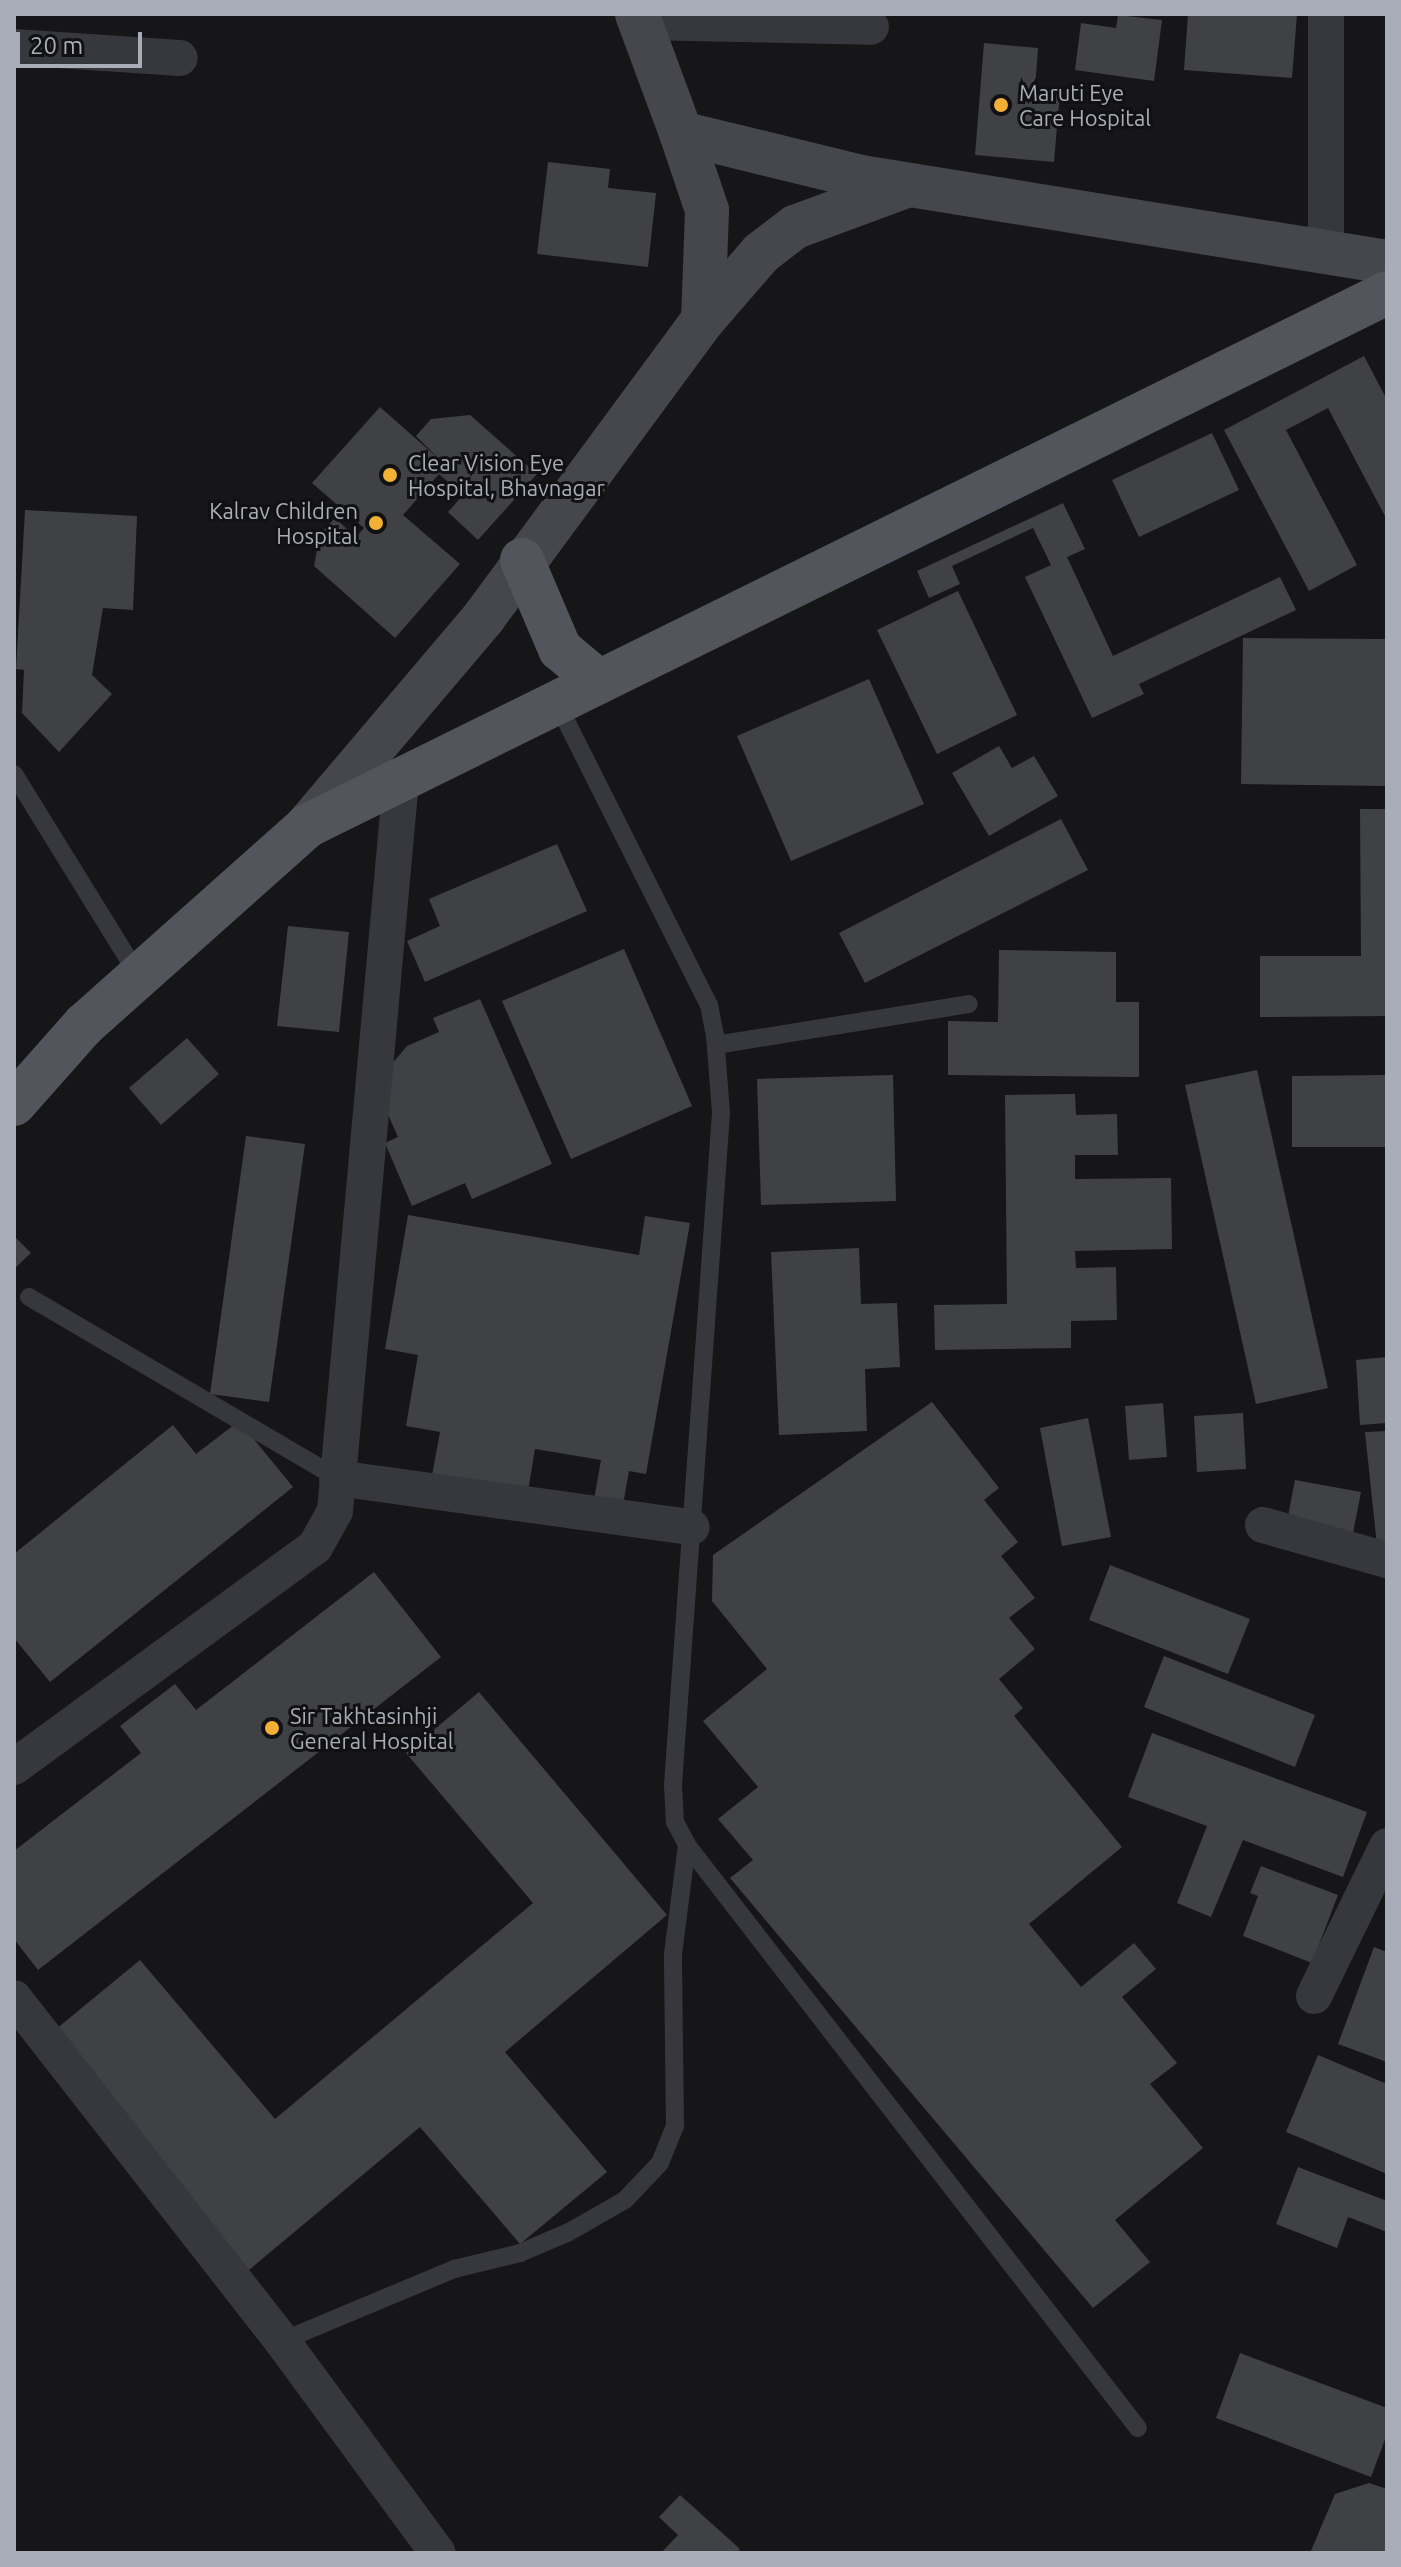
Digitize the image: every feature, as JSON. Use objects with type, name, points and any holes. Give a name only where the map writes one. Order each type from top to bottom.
[{"type":"main road","points":[[639,18],[707,210],[703,320]]},
{"type":"main road","points":[[681,133],[909,185],[1326,255],[1387,262]]},
{"type":"main road","points":[[14,1104],[84,1025],[307,826],[484,617],[522,560],[703,320],[761,253],[795,227],[909,185]]},
{"type":"main road","points":[[307,826],[1387,293]]},
{"type":"main road","points":[[522,560],[560,649],[599,682]]},
{"type":"street","points":[[1326,14],[1326,255]]},
{"type":"street","points":[[639,18],[871,27]]},
{"type":"street","points":[[14,47],[180,58]]},
{"type":"street","points":[[14,1767],[315,1547],[335,1511],[401,780]]},
{"type":"street","points":[[337,1478],[692,1527]]},
{"type":"street","points":[[1263,1525],[1387,1560]]},
{"type":"street","points":[[1314,1996],[1387,1846]]},
{"type":"street","points":[[14,1998],[282,2341],[438,2553]]},
{"type":"lane","points":[[557,703],[709,1005],[716,1045],[721,1113],[673,1785],[675,1822],[687,1845],[1138,2428]]},
{"type":"lane","points":[[14,774],[139,976]]},
{"type":"lane","points":[[716,1045],[969,1004]]},
{"type":"lane","points":[[29,1297],[337,1478]]},
{"type":"lane","points":[[282,2341],[454,2269],[520,2253],[569,2232],[625,2200],[660,2163],[675,2126],[673,1954],[687,1845]]},
{"type":"building","points":[[1188,14],[1297,14],[1292,78],[1184,70]]},
{"type":"building","points":[[1118,15],[1162,20],[1154,81],[1075,70],[1081,23],[1116,28]]},
{"type":"building","points":[[984,43],[1038,48],[1035,90],[1060,92],[1054,162],[975,155]]},
{"type":"building","points":[[548,162],[610,169],[608,188],[656,193],[648,267],[537,254]]},
{"type":"building","points":[[1364,356],[1387,400],[1387,520],[1328,408],[1286,430],[1357,565],[1309,591],[1224,430]]},
{"type":"building","points":[[380,407],[440,460],[416,436],[431,419],[470,415],[537,474],[478,540],[448,512],[463,495],[439,474],[403,515],[460,564],[395,638],[314,566],[320,534],[335,518],[356,537],[364,528],[312,483]]},
{"type":"building","points":[[1212,433],[1239,490],[1139,537],[1112,480]]},
{"type":"building","points":[[1063,503],[1085,549],[1067,557],[1113,656],[1280,577],[1296,610],[1139,684],[1144,694],[1092,718],[1025,577],[1051,565],[1033,528],[952,566],[960,584],[929,598],[917,571]]},
{"type":"building","points":[[25,510],[137,516],[133,610],[103,608],[92,675],[112,694],[59,752],[22,713],[24,670],[16,669]]},
{"type":"building","points":[[958,591],[1017,715],[937,754],[877,630]]},
{"type":"building","points":[[1243,638],[1387,639],[1387,786],[1241,784]]},
{"type":"building","points":[[869,679],[924,804],[791,861],[737,736]]},
{"type":"building","points":[[999,746],[1012,768],[1034,756],[1058,796],[989,836],[952,773]]},
{"type":"building","points":[[1360,809],[1387,809],[1387,1016],[1260,1017],[1260,956],[1361,956]]},
{"type":"building","points":[[1061,819],[1088,870],[865,983],[839,933]]},
{"type":"building","points":[[557,844],[587,911],[425,982],[407,941],[440,926],[429,899]]},
{"type":"building","points":[[288,926],[349,932],[339,1032],[277,1026]]},
{"type":"building","points":[[624,949],[692,1106],[571,1159],[502,1001]]},
{"type":"building","points":[[999,950],[1116,952],[1116,1002],[1139,1002],[1139,1077],[948,1075],[948,1021],[998,1022]]},
{"type":"building","points":[[480,999],[552,1164],[472,1199],[465,1183],[412,1206],[385,1143],[398,1137],[378,1092],[386,1071],[407,1046],[439,1032],[433,1018]]},
{"type":"building","points":[[187,1038],[219,1074],[161,1125],[129,1088]]},
{"type":"building","points":[[1257,1070],[1328,1388],[1256,1404],[1185,1085]]},
{"type":"building","points":[[893,1075],[896,1201],[761,1205],[757,1079]]},
{"type":"building","points":[[1387,1075],[1387,1147],[1292,1147],[1292,1076]]},
{"type":"building","points":[[1075,1094],[1076,1115],[1117,1114],[1118,1155],[1075,1155],[1075,1179],[1171,1178],[1172,1249],[1075,1251],[1076,1268],[1116,1267],[1117,1320],[1071,1321],[1071,1348],[935,1350],[934,1305],[1007,1304],[1005,1095]]},
{"type":"building","points":[[246,1136],[305,1144],[269,1402],[210,1394]]},
{"type":"building","points":[[408,1215],[639,1255],[645,1216],[690,1223],[646,1474],[629,1471],[621,1516],[592,1511],[601,1460],[535,1449],[526,1503],[430,1486],[440,1432],[406,1426],[418,1355],[385,1349]]},
{"type":"building","points":[[14,1236],[31,1253],[14,1269]]},
{"type":"building","points":[[859,1248],[861,1304],[897,1303],[900,1367],[865,1369],[867,1431],[779,1435],[771,1252]]},
{"type":"building","points":[[1387,1357],[1387,1423],[1360,1425],[1356,1360]]},
{"type":"building","points":[[932,1402],[999,1488],[984,1500],[1018,1542],[1001,1556],[1035,1598],[1009,1618],[1035,1649],[999,1679],[1023,1708],[1014,1716],[1122,1847],[1029,1924],[1081,1987],[1134,1943],[1156,1969],[1122,1997],[1177,2063],[1150,2084],[1203,2148],[1115,2220],[1150,2262],[1093,2308],[730,1878],[753,1860],[718,1819],[758,1787],[703,1721],[767,1669],[712,1601],[713,1555]]},
{"type":"building","points":[[1163,1403],[1167,1457],[1129,1460],[1125,1406]]},
{"type":"building","points":[[1243,1413],[1246,1469],[1197,1472],[1194,1416]]},
{"type":"building","points":[[1088,1418],[1111,1537],[1062,1546],[1040,1428]]},
{"type":"building","points":[[239,1421],[293,1487],[50,1682],[14,1638],[14,1554],[173,1425],[196,1454]]},
{"type":"building","points":[[1387,1431],[1387,1549],[1377,1546],[1365,1432]]},
{"type":"building","points":[[1295,1480],[1361,1492],[1352,1538],[1286,1526]]},
{"type":"building","points":[[1110,1565],[1250,1619],[1228,1674],[1089,1620]]},
{"type":"building","points":[[374,1572],[441,1657],[38,1970],[14,1939],[14,1851],[141,1753],[120,1726],[175,1684],[196,1710]]},
{"type":"building","points":[[1164,1656],[1315,1715],[1295,1767],[1144,1707]]},
{"type":"building","points":[[479,1692],[667,1915],[505,2052],[607,2172],[520,2244],[420,2127],[249,2270],[50,2034],[140,1960],[275,2119],[533,1903],[406,1753]]},
{"type":"building","points":[[1152,1733],[1367,1812],[1343,1877],[1243,1840],[1211,1917],[1177,1903],[1207,1826],[1128,1797]]},
{"type":"building","points":[[1261,1866],[1338,1895],[1312,1963],[1243,1936],[1258,1896],[1250,1893]]},
{"type":"building","points":[[1374,1947],[1387,1952],[1387,2062],[1338,2044]]},
{"type":"building","points":[[1318,2055],[1387,2084],[1387,2174],[1286,2132]]},
{"type":"building","points":[[1298,2167],[1387,2201],[1387,2232],[1348,2217],[1337,2248],[1276,2224]]},
{"type":"building","points":[[1240,2353],[1387,2408],[1387,2434],[1371,2477],[1216,2418]]},
{"type":"building","points":[[1369,2483],[1387,2489],[1387,2553],[1310,2553],[1335,2494]]},
{"type":"building","points":[[680,2495],[740,2549],[736,2553],[661,2553],[678,2535],[659,2517]]},
{"type":"place","name":"Maruti Eye Care Hospital","points":[[1001,105]]},
{"type":"place","name":"Clear Vision Eye Hospital, Bhavnagar","points":[[390,475]]},
{"type":"place","name":"Kalrav Children Hospital","points":[[376,523]]},
{"type":"place","name":"Sir Takhtasinhji General Hospital","points":[[272,1728]]}]
